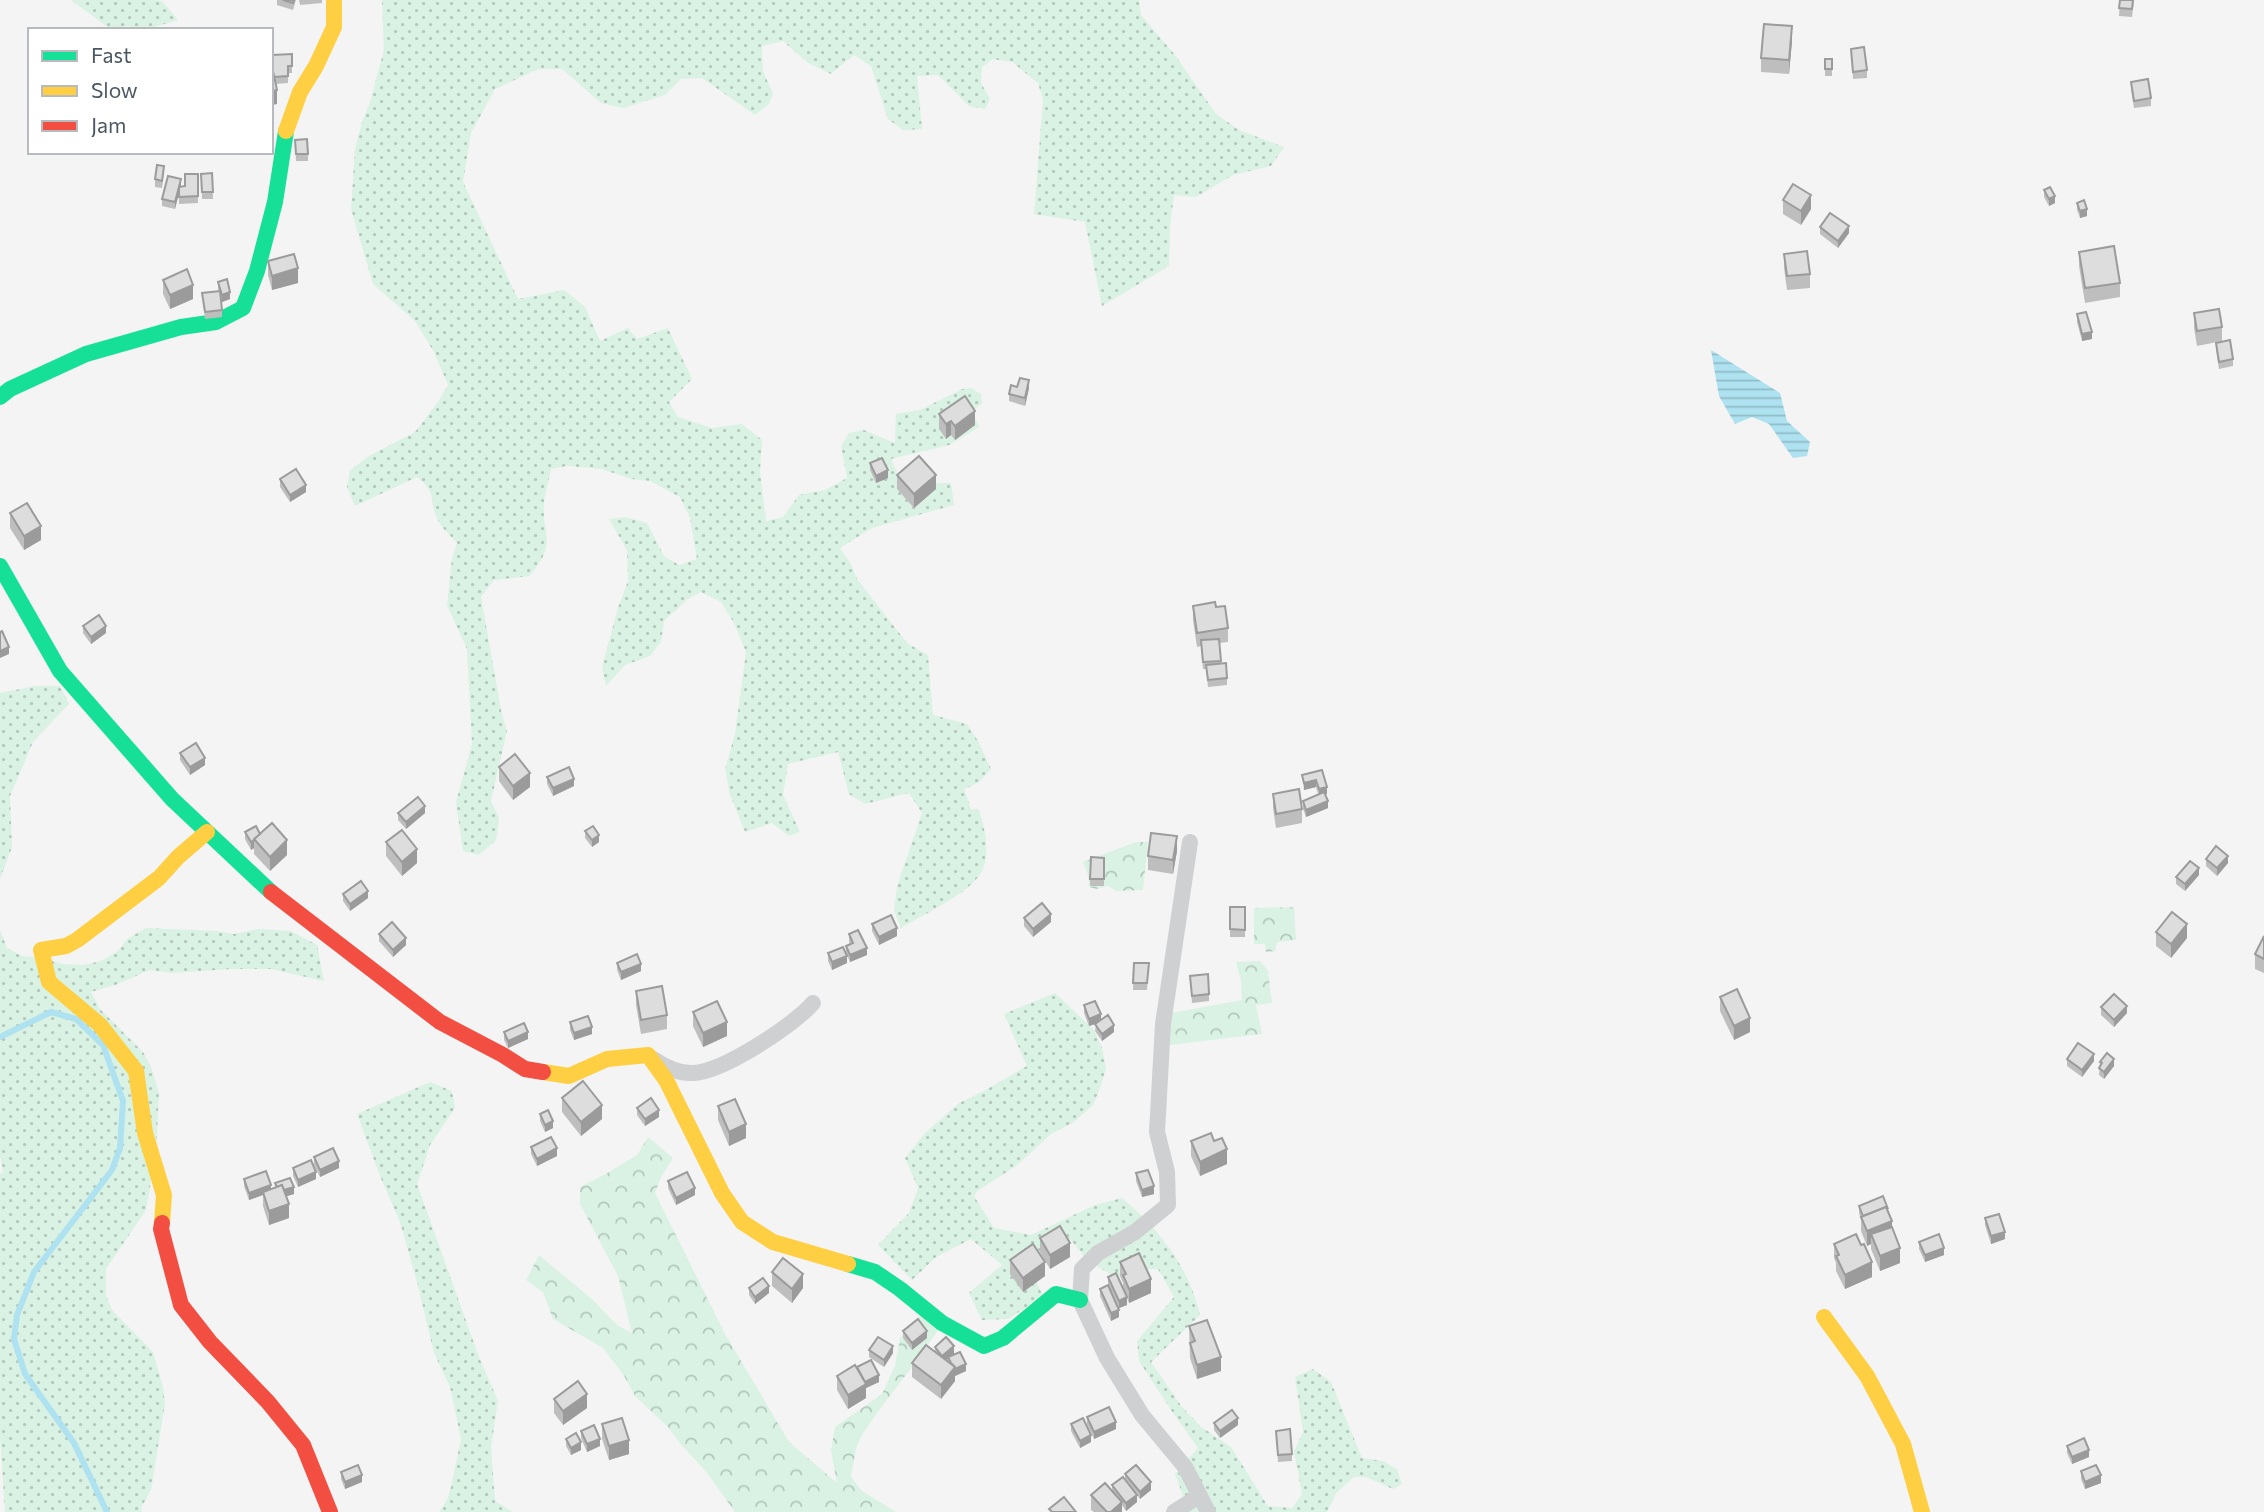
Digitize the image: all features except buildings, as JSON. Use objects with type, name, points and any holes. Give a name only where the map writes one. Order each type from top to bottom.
[{"type":"street","points":[[0,397],[10,389],[86,354],[178,328],[216,322],[243,308],[257,271],[275,202],[285,134],[300,92],[316,66],[334,27],[334,0]]},
{"type":"street","points":[[0,566],[60,671],[173,799],[207,832],[269,890],[440,1022],[525,1069],[569,1076],[607,1059],[648,1055],[666,1068],[690,1073],[703,1072],[761,1044],[813,1003]]},
{"type":"street","points":[[207,832],[159,878],[77,940],[66,946],[41,950],[49,982],[100,1025],[136,1071],[145,1133],[164,1195],[161,1229],[181,1305],[210,1342],[268,1402],[303,1446],[330,1512]]},
{"type":"street","points":[[1190,842],[1163,1024],[1157,1132],[1167,1172],[1168,1205],[1135,1232],[1098,1253],[1082,1269],[1080,1300],[1107,1358],[1142,1415],[1185,1467],[1208,1512]]},
{"type":"street","points":[[648,1055],[677,1099],[722,1194],[742,1222],[773,1242],[875,1272],[942,1323],[984,1346],[1003,1338],[1056,1294],[1080,1300]]},
{"type":"street","points":[[1824,1317],[1867,1376],[1903,1444],[1922,1512]]},
{"type":"street","points":[[1174,1512],[1199,1496]]},
{"type":"green space","points":[[71,0],[158,0],[162,1],[178,20],[151,28],[109,28]]},
{"type":"green space","points":[[382,0],[1139,0],[1141,15],[1175,55],[1216,114],[1239,130],[1284,147],[1271,166],[1233,175],[1196,197],[1174,195],[1169,266],[1102,306],[1085,222],[1034,214],[1043,100],[1038,83],[1012,62],[993,59],[982,67],[981,83],[990,99],[985,109],[969,106],[938,75],[917,76],[922,129],[903,130],[888,119],[871,66],[854,55],[831,74],[808,63],[783,41],[762,46],[763,71],[773,94],[769,104],[755,115],[702,78],[681,79],[665,95],[623,108],[601,103],[562,69],[539,69],[495,89],[471,133],[463,182],[518,299],[564,290],[585,307],[600,341],[628,328],[637,339],[668,328],[692,379],[669,402],[678,417],[712,428],[742,424],[762,440],[760,472],[766,521],[783,517],[799,495],[825,490],[847,478],[841,446],[849,433],[864,430],[895,443],[896,414],[920,410],[962,389],[971,388],[981,394],[982,404],[971,411],[979,427],[949,445],[891,459],[900,479],[924,466],[936,483],[951,483],[954,505],[872,528],[840,548],[857,579],[907,643],[928,655],[933,715],[967,724],[991,769],[978,783],[964,789],[971,809],[979,810],[981,817],[986,842],[984,866],[976,880],[945,903],[901,928],[894,911],[897,886],[922,813],[909,793],[865,804],[849,794],[838,752],[788,764],[783,795],[800,832],[789,836],[772,823],[745,832],[730,795],[725,769],[735,734],[746,652],[734,623],[721,602],[701,592],[688,599],[664,621],[661,642],[650,656],[625,665],[606,686],[602,667],[628,581],[627,550],[609,519],[626,517],[647,523],[664,556],[679,565],[697,559],[690,518],[680,497],[650,481],[632,479],[601,469],[567,466],[551,469],[544,503],[547,540],[543,556],[529,576],[494,580],[481,597],[507,731],[491,801],[499,818],[496,840],[479,855],[463,851],[456,802],[472,744],[467,649],[447,605],[452,558],[457,543],[440,524],[430,491],[417,477],[355,506],[347,487],[350,470],[369,456],[415,432],[448,385],[434,352],[415,321],[373,284],[351,209],[355,149],[384,50]]},
{"type":"green space","points":[[35,686],[60,686],[69,704],[33,742],[10,796],[12,847],[0,879],[0,693]]},
{"type":"green space","points":[[1136,842],[1148,842],[1143,890],[1117,891],[1108,886],[1096,889],[1089,887],[1083,862]]},
{"type":"green space","points":[[1294,907],[1296,940],[1277,942],[1275,951],[1266,952],[1265,944],[1254,944],[1254,908]]},
{"type":"green space","points":[[146,928],[234,934],[258,929],[291,931],[317,945],[324,981],[271,969],[171,973],[150,970],[91,992],[100,1009],[143,1052],[159,1093],[156,1153],[146,1210],[106,1269],[106,1295],[112,1310],[153,1352],[163,1387],[165,1404],[151,1490],[141,1508],[142,1512],[5,1512],[0,1435],[0,1174],[3,1172],[0,1156],[0,930],[7,948],[22,956],[84,965],[101,961],[118,951],[127,939]]},
{"type":"green space","points":[[1260,961],[1268,971],[1272,1003],[1256,1005],[1262,1034],[1170,1045],[1171,1013],[1242,1000],[1236,962]]},
{"type":"green space","points":[[1055,993],[1094,1030],[1102,1048],[1106,1069],[1093,1105],[1074,1122],[1051,1134],[1016,1166],[977,1191],[974,1196],[994,1228],[1031,1235],[1095,1205],[1122,1198],[1171,1250],[1188,1281],[1200,1315],[1151,1362],[1182,1407],[1200,1426],[1231,1447],[1268,1506],[1292,1508],[1302,1494],[1294,1451],[1303,1432],[1295,1377],[1313,1369],[1331,1382],[1362,1458],[1383,1461],[1397,1469],[1402,1484],[1393,1489],[1366,1477],[1354,1477],[1336,1493],[1327,1512],[1189,1512],[1175,1474],[1198,1448],[1139,1361],[1137,1341],[1174,1297],[1158,1269],[1136,1269],[1116,1278],[1086,1259],[1070,1239],[1042,1249],[1029,1266],[1043,1296],[1008,1319],[982,1320],[969,1293],[1002,1265],[971,1239],[936,1257],[912,1280],[878,1245],[909,1213],[918,1188],[905,1158],[925,1133],[959,1103],[1027,1066],[1004,1014]]},
{"type":"green space","points":[[430,1082],[452,1091],[455,1108],[430,1145],[417,1184],[479,1357],[498,1401],[491,1447],[495,1501],[513,1512],[439,1512],[451,1487],[461,1439],[450,1387],[434,1353],[400,1222],[357,1114]]},
{"type":"green space","points":[[648,1137],[673,1158],[655,1193],[724,1332],[789,1442],[837,1483],[831,1450],[835,1427],[882,1394],[895,1366],[900,1338],[921,1315],[945,1320],[863,1433],[856,1448],[851,1477],[862,1491],[896,1512],[735,1512],[708,1474],[668,1427],[635,1396],[623,1374],[603,1348],[553,1319],[543,1292],[526,1280],[539,1255],[593,1300],[617,1325],[632,1333],[618,1276],[580,1204],[580,1187],[637,1155]]},
{"type":"water","points":[[1711,350],[1780,393],[1787,421],[1810,442],[1807,456],[1793,458],[1769,424],[1752,417],[1735,424],[1719,396]]},
{"type":"waterway","points":[[0,1037],[51,1012],[76,1019],[103,1045],[123,1101],[120,1148],[112,1170],[34,1272],[17,1315],[14,1339],[25,1374],[74,1443],[107,1512]]},
{"type":"traffic: fast","points":[[0,397],[10,389],[86,354],[181,327],[216,322],[243,308],[257,271],[275,202],[286,131]]},
{"type":"traffic: fast","points":[[0,566],[60,671],[172,799],[271,892]]},
{"type":"traffic: fast","points":[[848,1264],[875,1272],[942,1323],[984,1346],[1003,1338],[1056,1294],[1080,1300]]},
{"type":"traffic: slow","points":[[286,131],[300,92],[316,66],[334,27],[334,0]]},
{"type":"traffic: slow","points":[[162,1223],[164,1195],[145,1133],[136,1071],[100,1025],[49,982],[41,950],[66,946],[77,940],[159,878],[207,832]]},
{"type":"traffic: slow","points":[[543,1072],[569,1076],[607,1059],[648,1055],[666,1080],[722,1193],[742,1222],[773,1242],[848,1264]]},
{"type":"traffic: slow","points":[[1824,1317],[1867,1376],[1903,1444],[1922,1512]]},
{"type":"traffic: jam","points":[[271,892],[440,1022],[525,1069],[543,1072]]},
{"type":"traffic: jam","points":[[162,1223],[161,1229],[181,1305],[210,1342],[268,1402],[303,1445],[330,1512]]}]
